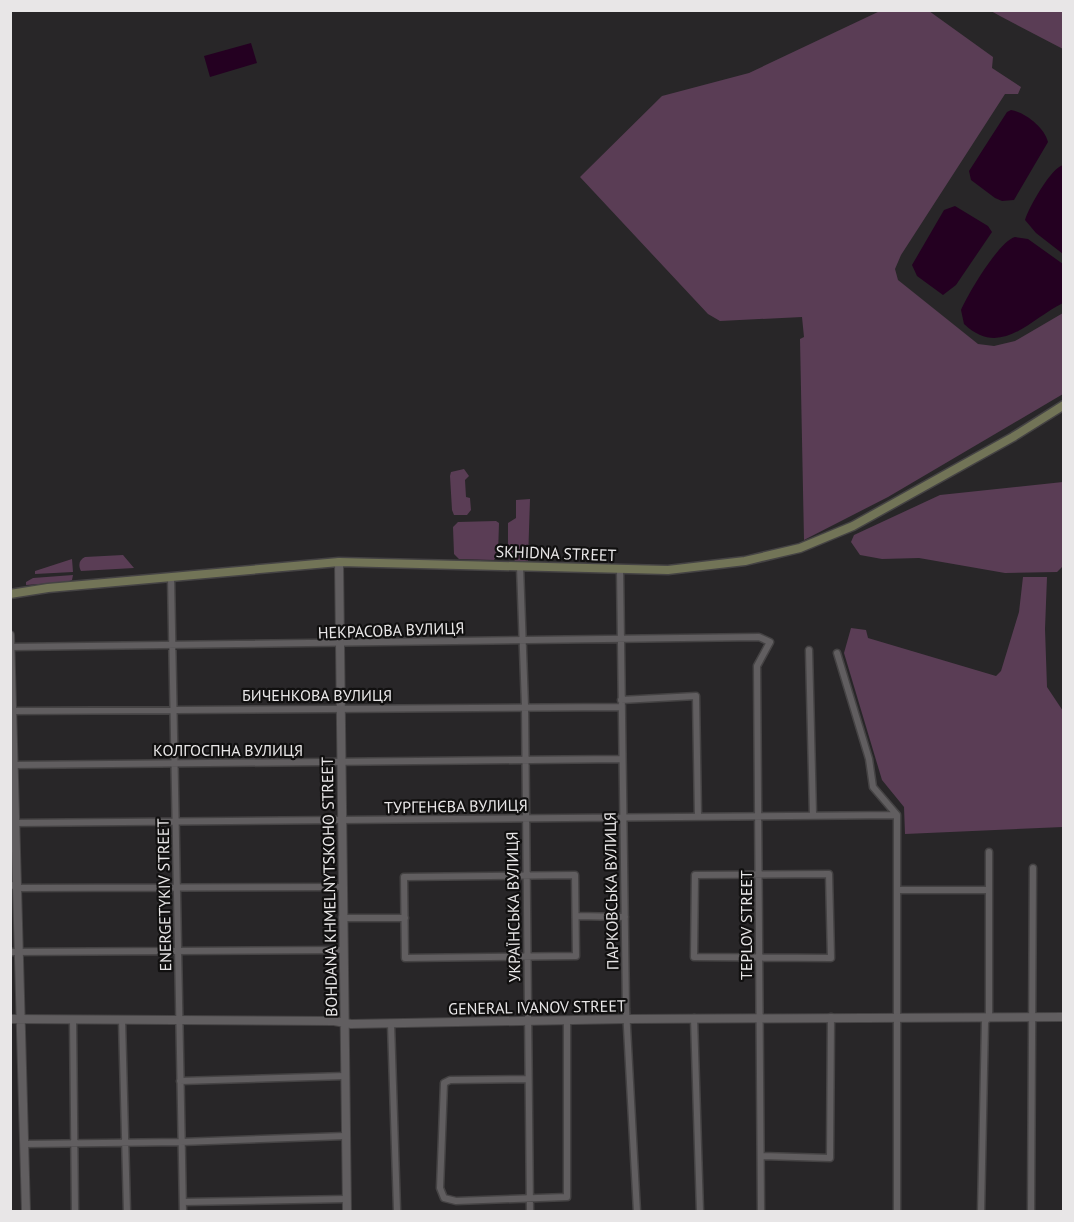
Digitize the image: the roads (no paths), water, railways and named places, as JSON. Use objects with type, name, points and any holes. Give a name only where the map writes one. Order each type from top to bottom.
[{"type":"main road","name":"SKHIDNA STREET","points":[[10,594],[339,562],[620,570],[699,568],[746,561],[830,537],[913,494],[1064,405]]},
{"type":"street","name":"BOHDANA KHMELNYTSKOHO STREET","points":[[339,562],[347,1212]]},
{"type":"street","name":"УКРАЇНСЬКА ВУЛИЦЯ","points":[[520,567],[524,639],[530,1212]]},
{"type":"street","name":"ПАРКОВСЬКА ВУЛИЦЯ","points":[[620,570],[627,1019],[637,1212]]},
{"type":"street","name":"ENERGETYKIV STREET","points":[[171,577],[183,1212]]},
{"type":"street","points":[[10,635],[15,823],[14,952],[23,1033],[26,1212]]},
{"type":"street","name":"НЕКРАСОВА ВУЛИЦЯ","points":[[11,646],[340,646],[524,639],[621,640],[759,637],[770,642]]},
{"type":"street","name":"TEPLOV STREET","points":[[761,1212],[757,666],[770,642]]},
{"type":"street","points":[[809,650],[813,815]]},
{"type":"street","points":[[837,653],[868,759],[873,787],[897,815],[897,1212]]},
{"type":"street","name":"БИЧЕНКОВА ВУЛИЦЯ","points":[[12,711],[525,706],[621,703],[696,696],[699,817]]},
{"type":"street","name":"КОЛГОСПНА ВУЛИЦЯ","points":[[14,765],[524,762],[622,759]]},
{"type":"street","name":"ТУРГЕНЄВА ВУЛИЦЯ","points":[[15,823],[897,815]]},
{"type":"street","points":[[981,1212],[982,1094],[985,1022],[989,1016],[989,852]]},
{"type":"street","points":[[1031,1212],[1033,868]]},
{"type":"street","points":[[829,874],[831,958],[694,957],[695,875],[760,875],[829,874]]},
{"type":"street","points":[[575,875],[576,956],[405,958],[404,877],[525,877],[575,875]]},
{"type":"street","points":[[14,886],[342,887]]},
{"type":"street","points":[[897,890],[989,890]]},
{"type":"street","points":[[577,916],[625,917]]},
{"type":"street","points":[[342,918],[405,918]]},
{"type":"street","points":[[14,952],[343,950]]},
{"type":"street","points":[[760,1156],[830,1158],[831,1017]]},
{"type":"street","name":"GENERAL IVANOV STREET","points":[[10,1019],[391,1024],[694,1018],[1064,1017]]},
{"type":"street","points":[[694,1018],[700,1212]]},
{"type":"street","points":[[73,1020],[75,1212]]},
{"type":"street","points":[[122,1020],[127,1212]]},
{"type":"street","points":[[528,1079],[450,1080],[444,1083],[441,1188],[444,1198],[456,1201],[567,1197],[567,1020]]},
{"type":"street","points":[[391,1024],[397,1210]]},
{"type":"street","points":[[180,1081],[345,1076]]},
{"type":"street","points":[[25,1144],[181,1142],[345,1136]]},
{"type":"street","points":[[183,1202],[346,1199]]}]
